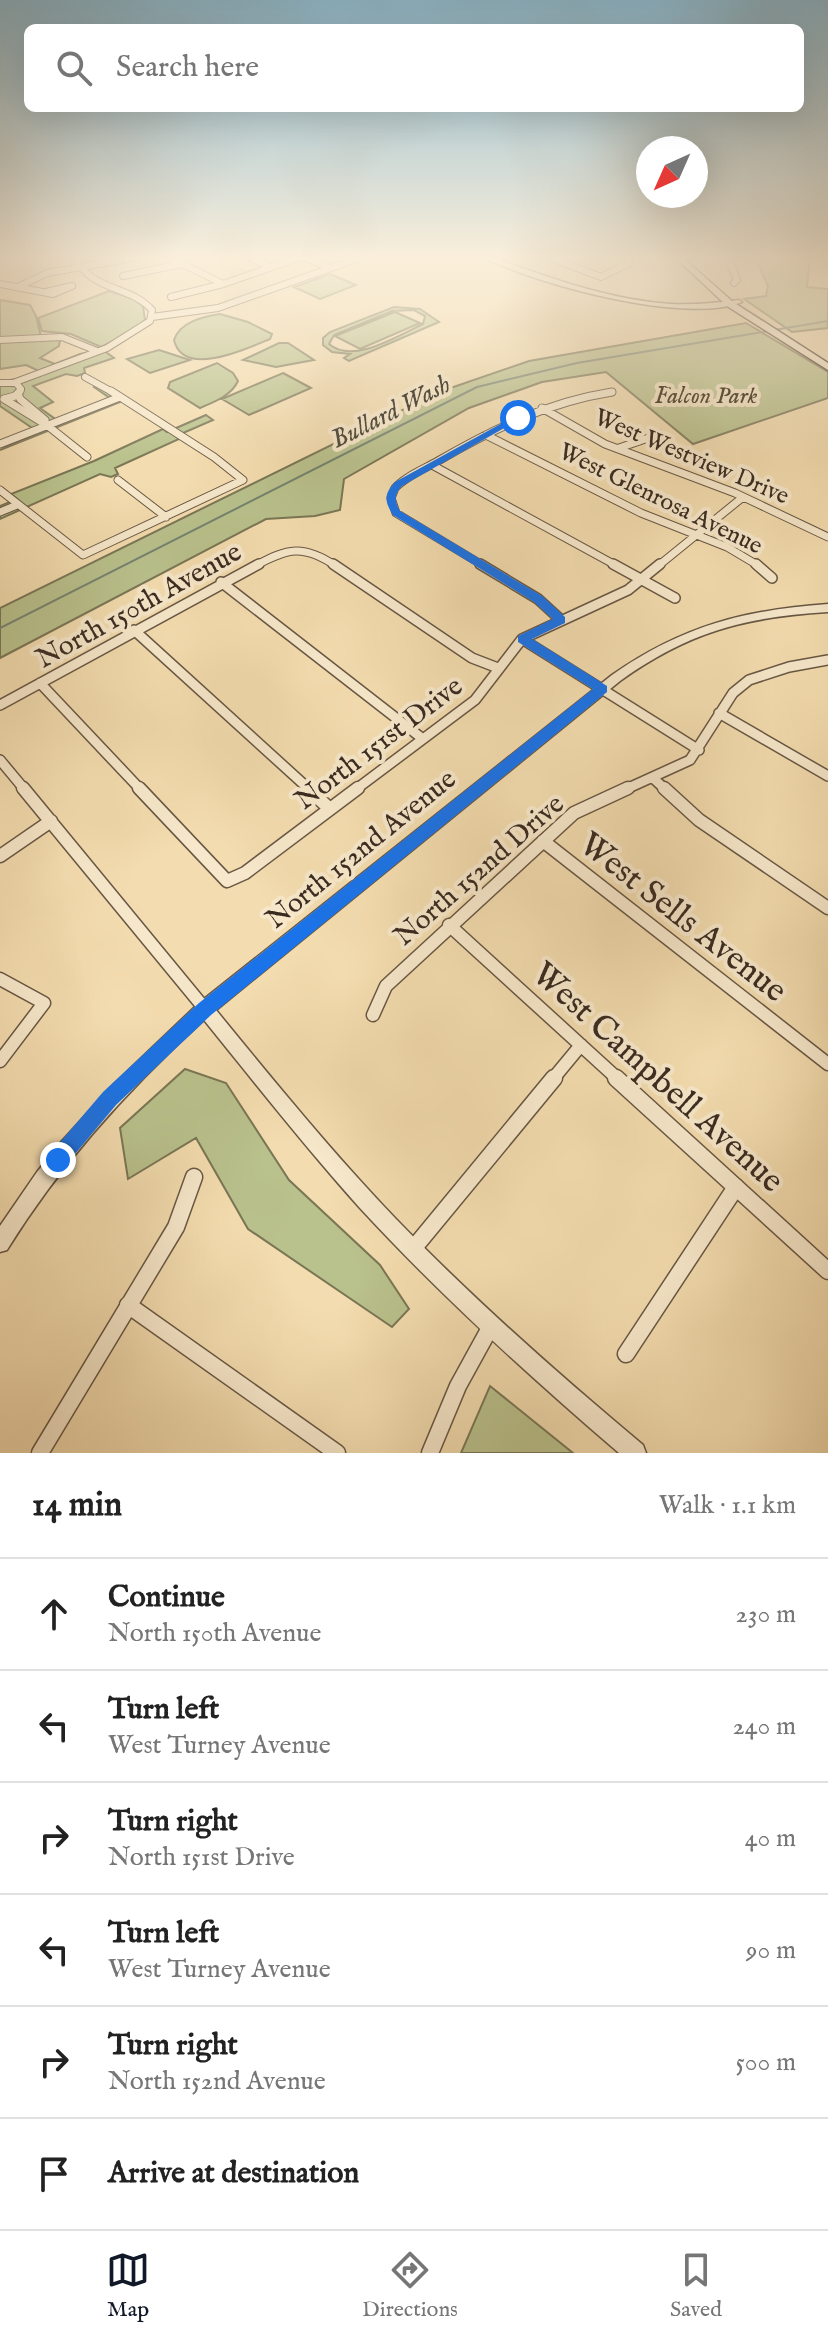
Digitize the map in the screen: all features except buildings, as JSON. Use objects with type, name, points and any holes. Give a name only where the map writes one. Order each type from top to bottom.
[{"type":"main road","points":[[759,325],[828,367]]},
{"type":"main road","points":[[771,325],[828,360]]},
{"type":"street","points":[[0,383],[35,377],[135,335],[145,325]]},
{"type":"street","points":[[0,341],[68,336],[97,351]]},
{"type":"street","points":[[2,399],[20,390],[35,377]]},
{"type":"street","points":[[0,490],[83,555],[243,480],[214,457],[85,377]]},
{"type":"street","points":[[13,383],[20,390],[20,399],[44,418],[48,426]]},
{"type":"street","points":[[561,620],[538,599],[396,513],[390,502],[391,491],[398,484],[486,435],[542,408],[589,394],[612,392]]},
{"type":"street","points":[[0,444],[120,397]]},
{"type":"street","points":[[2,399],[48,426],[87,457]]},
{"type":"street","name":"West Westview Drive","points":[[542,408],[558,419],[680,476],[743,497],[828,537]]},
{"type":"street","points":[[619,448],[660,434]]},
{"type":"street","name":"West Glenrosa Avenue","points":[[486,435],[642,513],[697,534],[758,564],[772,578]]},
{"type":"street","points":[[432,465],[675,598]]},
{"type":"street","points":[[118,480],[166,517]]},
{"type":"street","name":"North 151st Drive","points":[[40,683],[227,881],[245,873],[475,700],[522,639],[607,602],[641,579],[743,497]]},
{"type":"street","points":[[0,512],[17,505]]},
{"type":"street","name":"North 150th Avenue","points":[[0,705],[221,582],[279,553],[300,549],[324,558],[472,658],[498,668]]},
{"type":"street","points":[[221,582],[423,739]]},
{"type":"street","name":"North 152nd Avenue","points":[[0,1243],[77,1135],[150,1058],[205,1009],[602,689],[652,652],[695,631],[758,614],[828,608]]},
{"type":"street","points":[[134,630],[330,809]]},
{"type":"street","points":[[522,639],[699,750]]},
{"type":"street","name":"North 152nd Drive","points":[[373,1015],[386,986],[574,813],[690,760],[733,693],[749,680],[789,667],[828,660]]},
{"type":"street","points":[[719,713],[828,776]]},
{"type":"street","points":[[0,760],[312,1139],[413,1249],[491,1326],[635,1453]]},
{"type":"street","points":[[653,778],[699,820],[828,908]]},
{"type":"street","points":[[0,856],[51,821]]},
{"type":"street","name":"West Sells Avenue","points":[[543,841],[828,1064]]},
{"type":"street","name":"West Campbell Avenue","points":[[449,925],[828,1271]]},
{"type":"street","points":[[0,979],[44,1003],[0,1061]]},
{"type":"street","points":[[413,1249],[581,1045]]},
{"type":"street","points":[[40,1453],[176,1227],[194,1177]]},
{"type":"street","points":[[626,1354],[736,1187]]},
{"type":"street","points":[[128,1305],[337,1453]]},
{"type":"street","points":[[430,1453],[458,1386],[491,1326]]},
{"type":"green space","points":[[0,325],[38,325],[41,337],[60,340],[59,346],[40,358],[55,364],[80,354],[103,350],[114,358],[84,368],[85,373],[77,376],[66,374],[33,386],[53,402],[40,408],[61,423],[114,401],[94,387],[97,385],[120,402],[0,450],[38,432],[0,406],[0,381],[18,379],[39,371],[26,365],[0,369]]},
{"type":"green space","points":[[40,325],[140,325],[129,334],[101,347],[71,334],[42,331]]},
{"type":"green space","points":[[186,325],[254,325],[272,334],[270,339],[232,354],[217,358],[190,358],[180,352],[174,340]]},
{"type":"green space","points":[[348,325],[359,325],[334,335],[329,344],[339,350],[363,350],[421,325],[433,325],[349,361],[344,358],[350,354],[332,352],[323,345],[323,338]]},
{"type":"green space","points":[[363,325],[416,325],[360,349],[335,336]]},
{"type":"green space","name":"Falcon Park","points":[[749,325],[828,372],[828,398],[693,444],[606,372],[542,382],[469,408],[344,479],[340,510],[315,516],[266,519],[0,658],[0,608],[439,392],[529,361]]},
{"type":"green space","points":[[782,325],[828,325],[828,328],[792,332]]},
{"type":"green space","points":[[279,343],[288,343],[314,360],[276,367],[243,360]]},
{"type":"green space","points":[[159,350],[190,360],[150,373],[127,359]]},
{"type":"green space","points":[[217,363],[233,373],[238,381],[227,395],[216,401],[200,408],[168,388],[170,382]]},
{"type":"green space","points":[[283,373],[311,388],[249,415],[222,399]]},
{"type":"green space","points":[[206,415],[213,420],[115,468],[118,474],[111,477],[100,474],[0,519],[0,506],[17,499],[11,494],[163,429],[167,432]]},
{"type":"green space","points":[[185,1069],[226,1083],[289,1180],[380,1265],[409,1309],[392,1327],[248,1229],[196,1138],[128,1179],[120,1128]]},
{"type":"green space","points":[[490,1386],[573,1453],[461,1453]]},
{"type":"waterway","name":"Bullard Wash","points":[[774,330],[805,325]]},
{"type":"waterway","name":"Bullard Wash","points":[[0,628],[477,387],[577,363],[768,331]]},
{"type":"route","points":[[58,1160],[110,1098],[205,1009],[602,689],[522,639],[561,620],[538,599],[396,513],[390,502],[391,491],[398,484],[518,418]]}]
